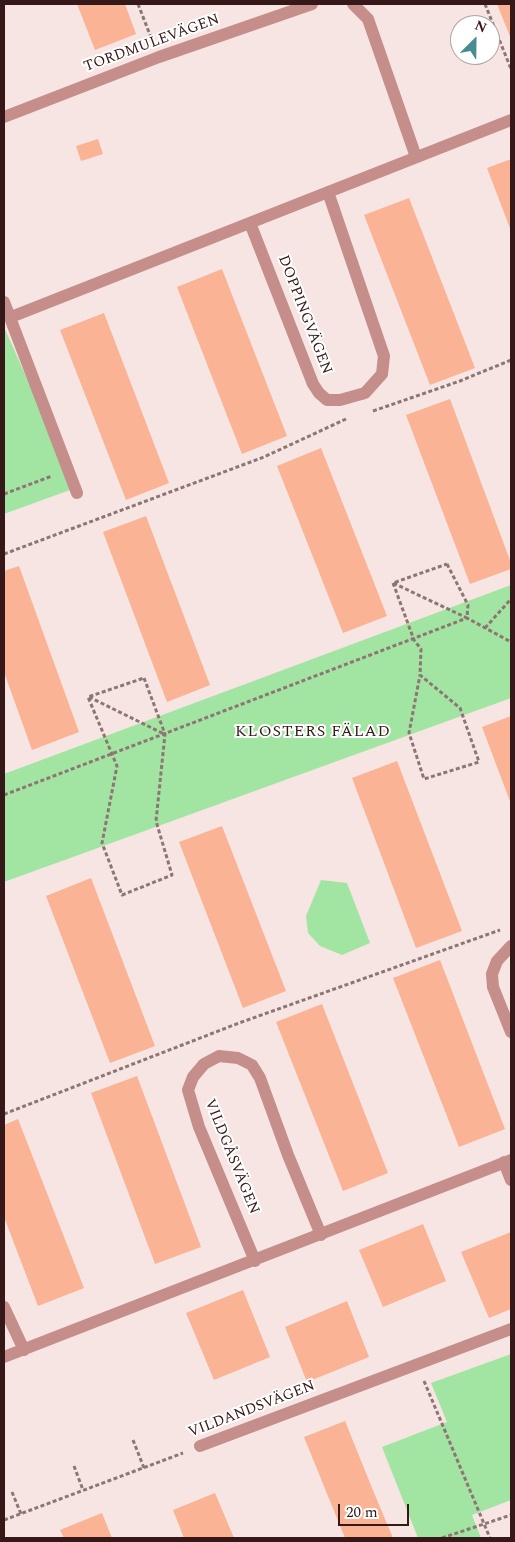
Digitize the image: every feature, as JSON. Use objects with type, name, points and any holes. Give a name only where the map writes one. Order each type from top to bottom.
[{"type":"street","name":"TORDMULEVÄGEN","points":[[4,117],[159,57],[312,4]]},
{"type":"street","points":[[354,4],[368,19],[416,157]]},
{"type":"street","points":[[11,317],[511,120]]},
{"type":"street","name":"DOPPINGVÄGEN","points":[[250,223],[313,384],[319,394],[327,400],[334,400],[365,393],[382,374],[384,356],[328,192]]},
{"type":"street","points":[[4,302],[77,493]]},
{"type":"street","points":[[511,946],[497,961],[492,974],[493,987],[511,1032]]},
{"type":"street","name":"VILDGÅSVÄGEN","points":[[255,1261],[199,1127],[188,1090],[193,1076],[204,1064],[219,1056],[238,1058],[252,1065],[260,1078],[288,1155],[321,1235]]},
{"type":"street","points":[[4,1358],[508,1161],[511,1180]]},
{"type":"street","points":[[4,1307],[24,1350]]},
{"type":"street","name":"VILDANDSVÄGEN","points":[[200,1446],[511,1329]]},
{"type":"path","points":[[138,4],[159,57]]},
{"type":"path","points":[[485,4],[511,69]]},
{"type":"path","points":[[367,413],[460,382],[511,360]]},
{"type":"path","points":[[4,554],[264,457],[333,424],[350,418]]},
{"type":"path","points":[[4,494],[68,470]]},
{"type":"path","points":[[393,583],[447,564],[468,605],[467,618]]},
{"type":"path","points":[[393,583],[467,618],[511,642]]},
{"type":"path","points":[[393,583],[414,640],[421,649],[420,675],[409,733],[424,779],[479,762],[460,708],[420,675]]},
{"type":"path","points":[[485,628],[511,599]]},
{"type":"path","points":[[4,795],[414,640],[467,618]]},
{"type":"path","points":[[144,678],[165,734],[156,820],[172,875],[122,895],[102,843],[117,766],[88,697],[144,678]]},
{"type":"path","points":[[88,697],[165,734]]},
{"type":"path","points":[[4,1114],[239,1023],[503,929]]},
{"type":"path","points":[[417,1364],[490,1538]]},
{"type":"path","points":[[133,1440],[144,1468]]},
{"type":"path","name":"VILDANDSVÄGEN","points":[[4,1520],[200,1446]]},
{"type":"path","points":[[74,1466],[83,1490]]},
{"type":"path","points":[[12,1492],[21,1514]]},
{"type":"path","points":[[442,1538],[511,1515]]},
{"type":"green space","points":[[4,327],[33,392],[70,490],[4,514]]},
{"type":"green space","points":[[511,585],[511,698],[4,882],[4,774]]},
{"type":"green space","points":[[321,880],[347,883],[370,943],[342,955],[320,946],[308,933],[306,916]]},
{"type":"green space","points":[[511,1354],[511,1500],[472,1515],[481,1538],[418,1538],[382,1447],[447,1422],[431,1383]]},
{"type":"building","points":[[77,4],[125,4],[136,34],[95,50]]},
{"type":"building","points":[[497,4],[511,4],[511,39]]},
{"type":"building","points":[[98,139],[103,154],[81,161],[76,146]]},
{"type":"building","points":[[511,159],[511,231],[487,168]]},
{"type":"building","points":[[409,198],[475,368],[430,385],[364,215]]},
{"type":"building","points":[[222,269],[287,436],[242,454],[177,287]]},
{"type":"building","points":[[104,313],[169,483],[126,500],[60,330]]},
{"type":"building","points":[[450,399],[511,563],[511,569],[470,584],[406,415]]},
{"type":"building","points":[[321,448],[387,616],[343,633],[277,466]]},
{"type":"building","points":[[146,516],[210,685],[167,702],[103,532]]},
{"type":"building","points":[[19,566],[79,732],[32,750],[4,672],[4,571]]},
{"type":"building","points":[[511,716],[511,804],[482,727]]},
{"type":"building","points":[[397,761],[462,931],[416,948],[352,778]]},
{"type":"building","points":[[222,826],[286,991],[243,1008],[179,842]]},
{"type":"building","points":[[91,878],[155,1046],[110,1063],[46,896]]},
{"type":"building","points":[[440,960],[505,1129],[459,1147],[393,978]]},
{"type":"building","points":[[322,1004],[388,1173],[343,1191],[276,1022]]},
{"type":"building","points":[[137,1076],[201,1247],[155,1264],[91,1093]]},
{"type":"building","points":[[18,1119],[84,1288],[38,1306],[4,1217],[4,1125]]},
{"type":"building","points":[[423,1224],[446,1281],[383,1307],[359,1250]]},
{"type":"building","points":[[511,1232],[511,1309],[489,1318],[461,1252]]},
{"type":"building","points":[[243,1290],[270,1357],[214,1380],[186,1313]]},
{"type":"building","points":[[347,1301],[369,1357],[307,1382],[285,1327]]},
{"type":"building","points":[[345,1421],[393,1538],[345,1538],[304,1437]]},
{"type":"building","points":[[215,1493],[234,1538],[184,1538],[173,1510]]},
{"type":"building","points":[[102,1513],[112,1538],[64,1538],[60,1530]]},
{"type":"district","name":"KLOSTERS FÄLAD","points":[[313,733]]}]
